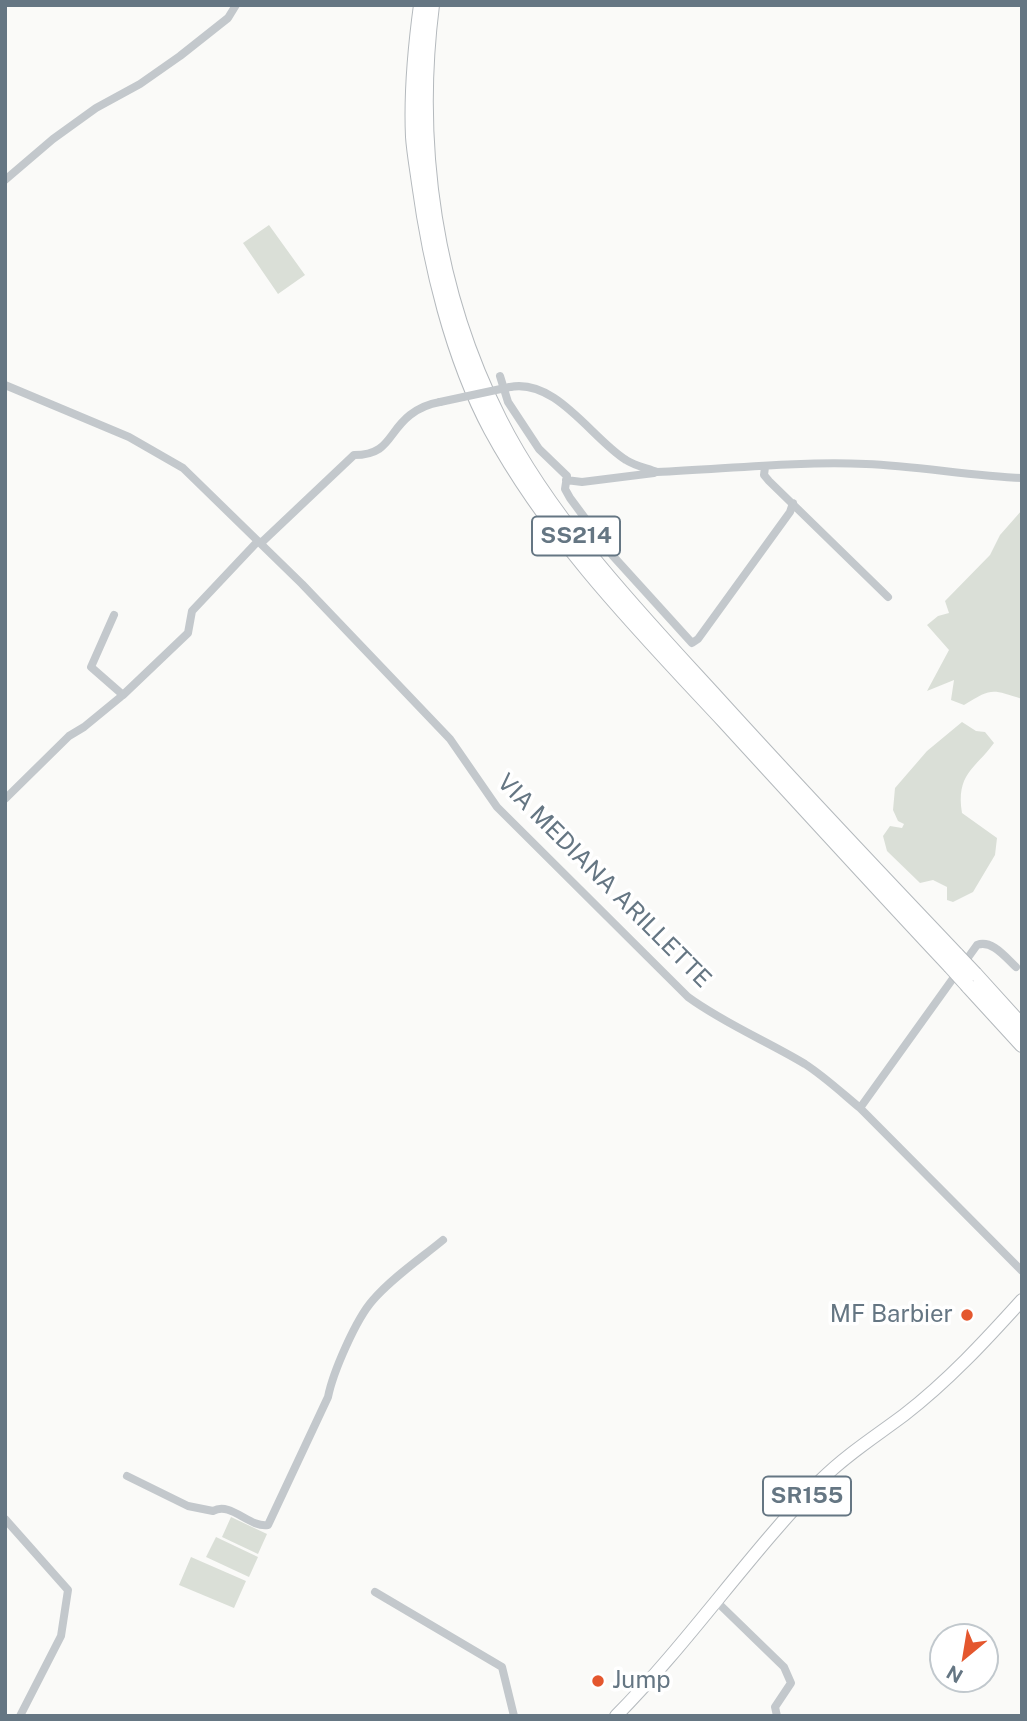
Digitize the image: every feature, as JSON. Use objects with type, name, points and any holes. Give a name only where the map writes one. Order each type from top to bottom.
[{"type":"highway","name":"SS214","points":[[421,5],[415,54],[413,137],[425,227],[439,290],[466,373],[490,429],[553,526],[638,629],[972,980],[1022,1026]]},
{"type":"highway","name":"SS214","points":[[432,5],[426,52],[425,131],[433,205],[458,317],[500,420],[527,467],[561,516],[645,620],[953,960]]},
{"type":"highway","name":"SS214","points":[[972,980],[1022,1045]]},
{"type":"main road","name":"SR155","points":[[616,1716],[821,1480],[852,1452],[935,1389],[1022,1300]]},
{"type":"street","points":[[5,180],[64,131],[180,56],[228,18],[236,5]]},
{"type":"street","points":[[500,376],[508,402],[539,449],[567,476],[565,489],[570,498],[600,539],[692,643],[698,639],[790,512],[793,503]]},
{"type":"street","name":"VIA MEDIANA ARILLETTE","points":[[5,385],[129,437],[183,468],[302,584],[450,739],[497,807],[688,998],[716,1017],[807,1065],[860,1108],[1022,1271]]},
{"type":"street","points":[[5,799],[69,736],[123,695],[188,633],[191,611],[259,542],[354,455],[374,452],[385,446],[408,416],[424,405],[522,385],[547,393],[627,461],[657,472]]},
{"type":"street","points":[[566,480],[582,482],[657,472],[873,464],[988,477],[1022,478]]},
{"type":"street","points":[[765,467],[764,475],[888,597]]},
{"type":"street","points":[[114,615],[91,667],[123,695]]},
{"type":"street","points":[[860,1108],[977,945],[984,942],[990,944],[1016,967]]},
{"type":"street","points":[[127,1476],[188,1506],[213,1511],[218,1508],[227,1510],[262,1526],[268,1525],[328,1397],[334,1376],[363,1314],[380,1293],[443,1240]]},
{"type":"street","points":[[5,1519],[68,1590],[61,1636],[20,1716]]},
{"type":"street","points":[[375,1592],[502,1667],[514,1716]]},
{"type":"street","points":[[716,1601],[784,1667],[790,1683],[775,1707],[777,1716]]},
{"type":"shaded area","points":[[269,225],[305,275],[278,294],[243,243]]},
{"type":"shaded area","points":[[1022,510],[1022,699],[992,692],[964,705],[951,700],[954,680],[927,691],[949,650],[927,625],[938,616],[949,613],[945,601],[990,555],[1000,535]]},
{"type":"shaded area","points":[[962,722],[976,731],[985,732],[994,743],[964,781],[962,813],[997,838],[995,855],[973,892],[953,902],[947,900],[947,887],[933,880],[920,883],[887,851],[883,836],[890,826],[902,828],[904,824],[898,821],[893,810],[895,788],[927,751]]},
{"type":"shaded area","points":[[231,1517],[267,1534],[258,1554],[222,1537]]},
{"type":"shaded area","points":[[216,1537],[258,1557],[249,1577],[206,1557]]},
{"type":"shaded area","points":[[191,1557],[246,1581],[234,1608],[179,1585]]},
{"type":"place","name":"MF Barbier","points":[[967,1315]]},
{"type":"place","name":"Jump","points":[[598,1681]]}]
